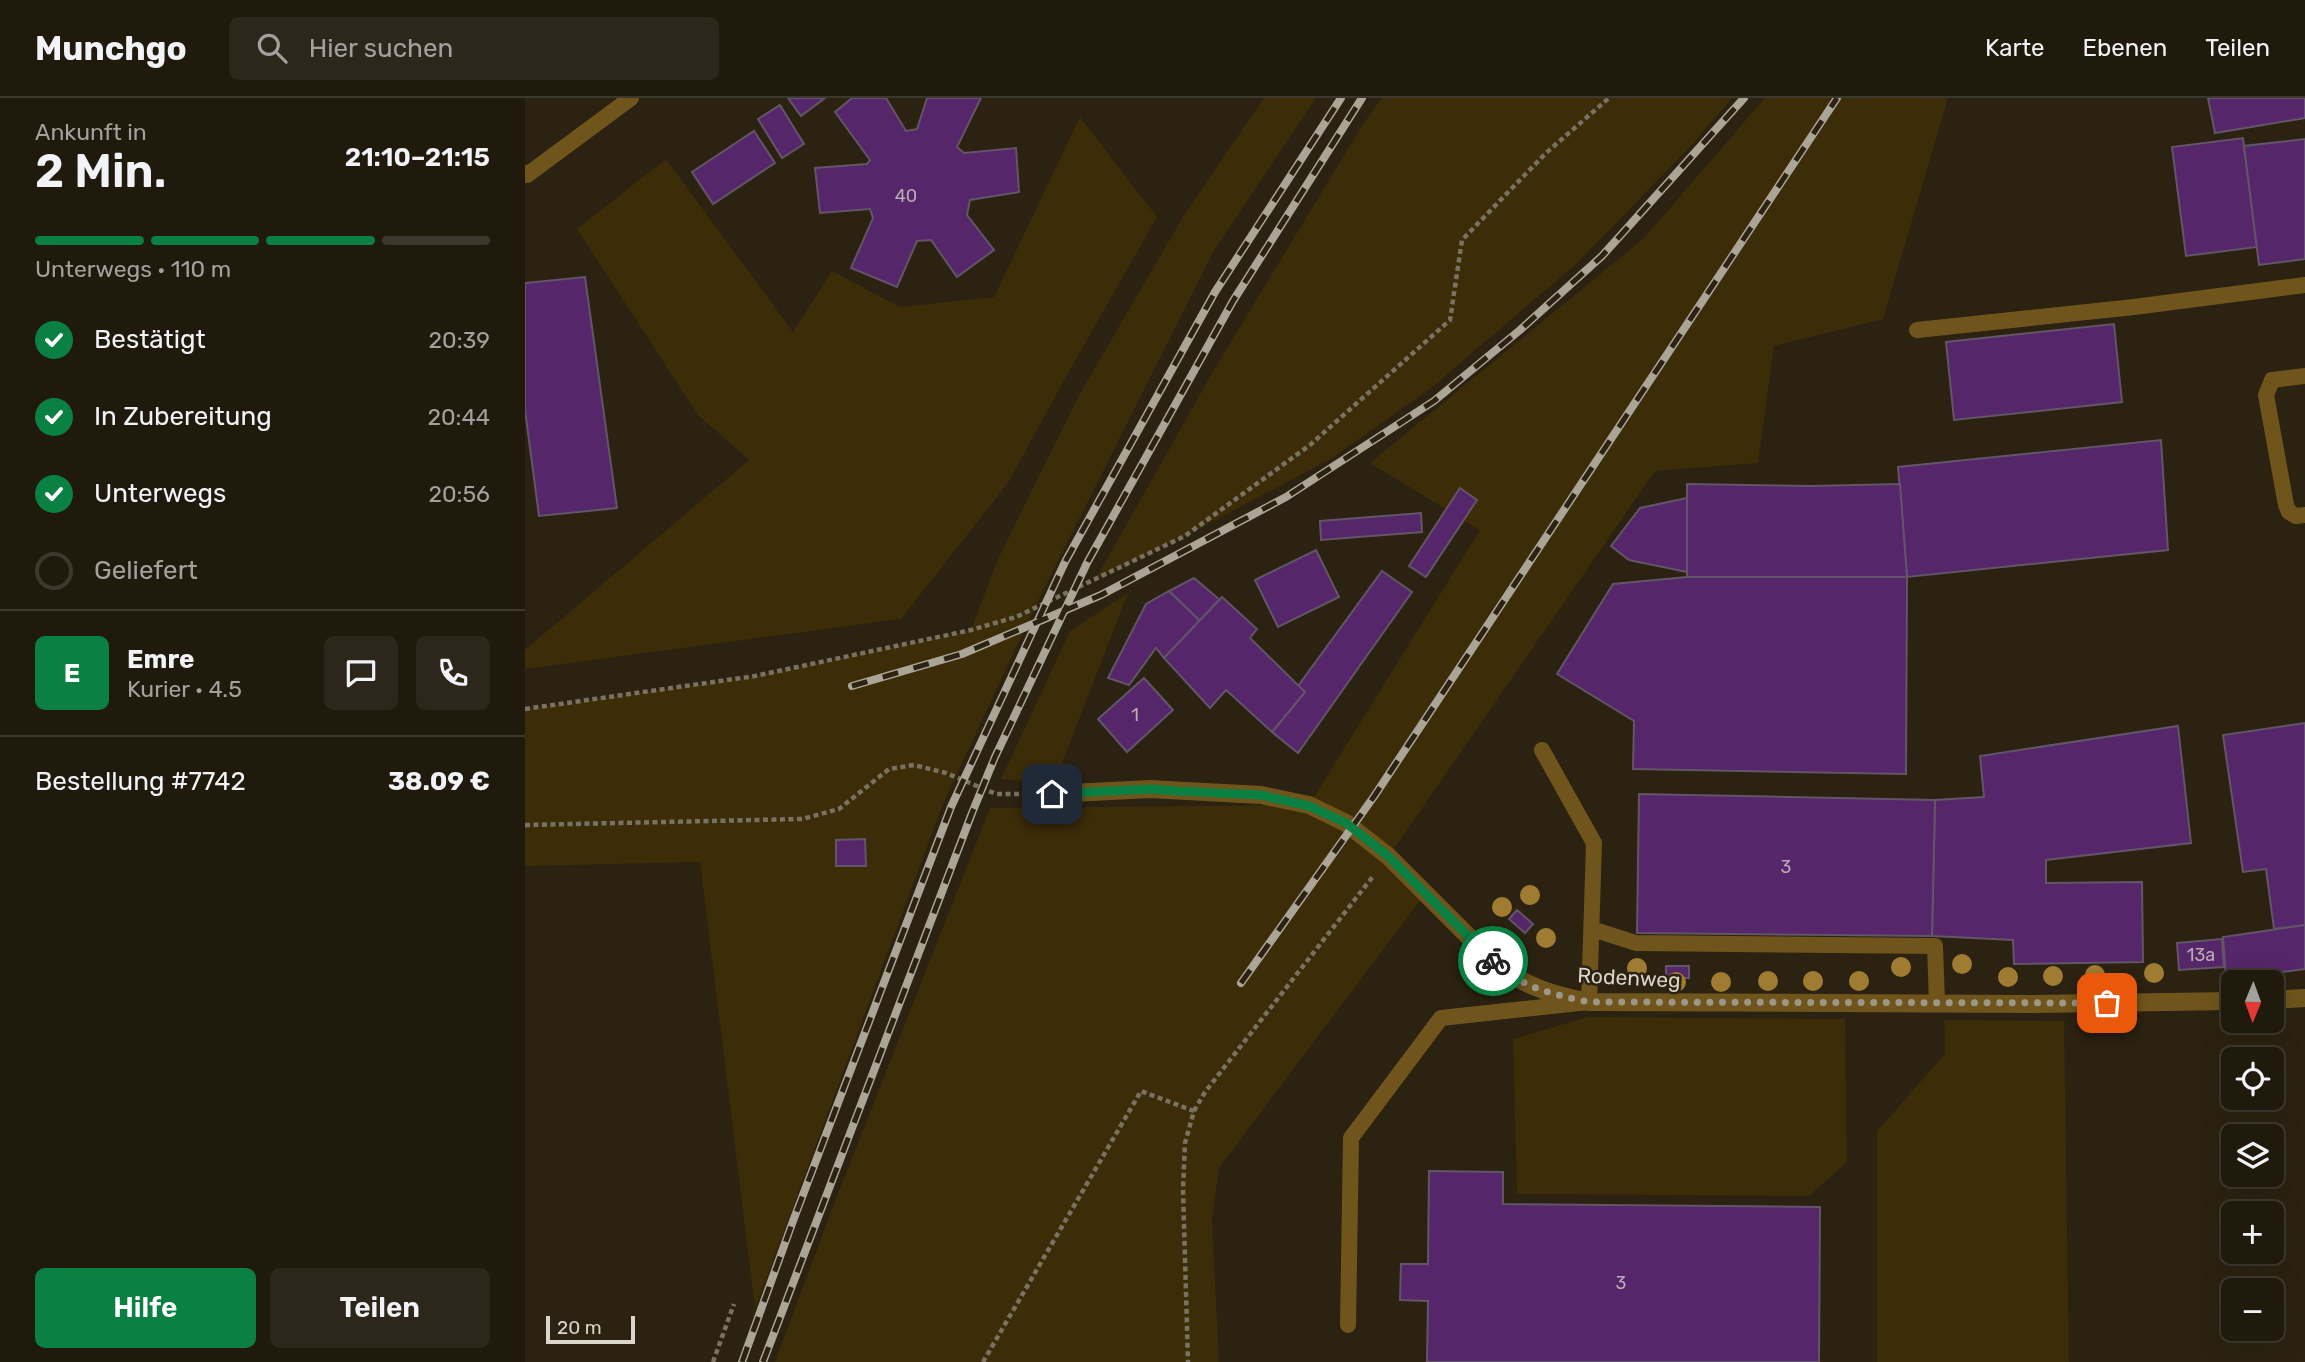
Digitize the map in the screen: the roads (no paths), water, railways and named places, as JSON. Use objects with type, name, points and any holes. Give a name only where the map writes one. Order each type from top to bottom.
[{"type":"street","name":"Rodenweg","points":[[1052,794],[1150,789],[1261,795],[1309,806],[1346,823],[1388,856],[1497,965],[1532,987],[1589,1002],[2033,1004],[2221,1001]]},
{"type":"street","points":[[2284,999],[2305,998]]},
{"type":"lane","points":[[526,175],[632,98]]},
{"type":"lane","points":[[1917,330],[2134,307],[2305,285]]},
{"type":"lane","points":[[2305,376],[2272,380],[2266,394],[2286,505],[2289,512],[2297,516],[2305,515]]},
{"type":"lane","points":[[1348,1325],[1351,1138],[1441,1018],[1589,1002],[1594,843],[1542,750]]},
{"type":"lane","points":[[1592,929],[1636,943],[1935,946],[1937,1003]]},
{"type":"railway","points":[[742,1362],[951,807],[1065,562],[1215,292],[1341,98]]},
{"type":"railway","points":[[763,1362],[995,757],[1087,563],[1233,301],[1362,98]]},
{"type":"railway","points":[[852,686],[962,654],[1101,595],[1286,497],[1434,401],[1520,330],[1602,256],[1744,98]]},
{"type":"railway","points":[[1241,983],[1375,795],[1837,98]]}]
